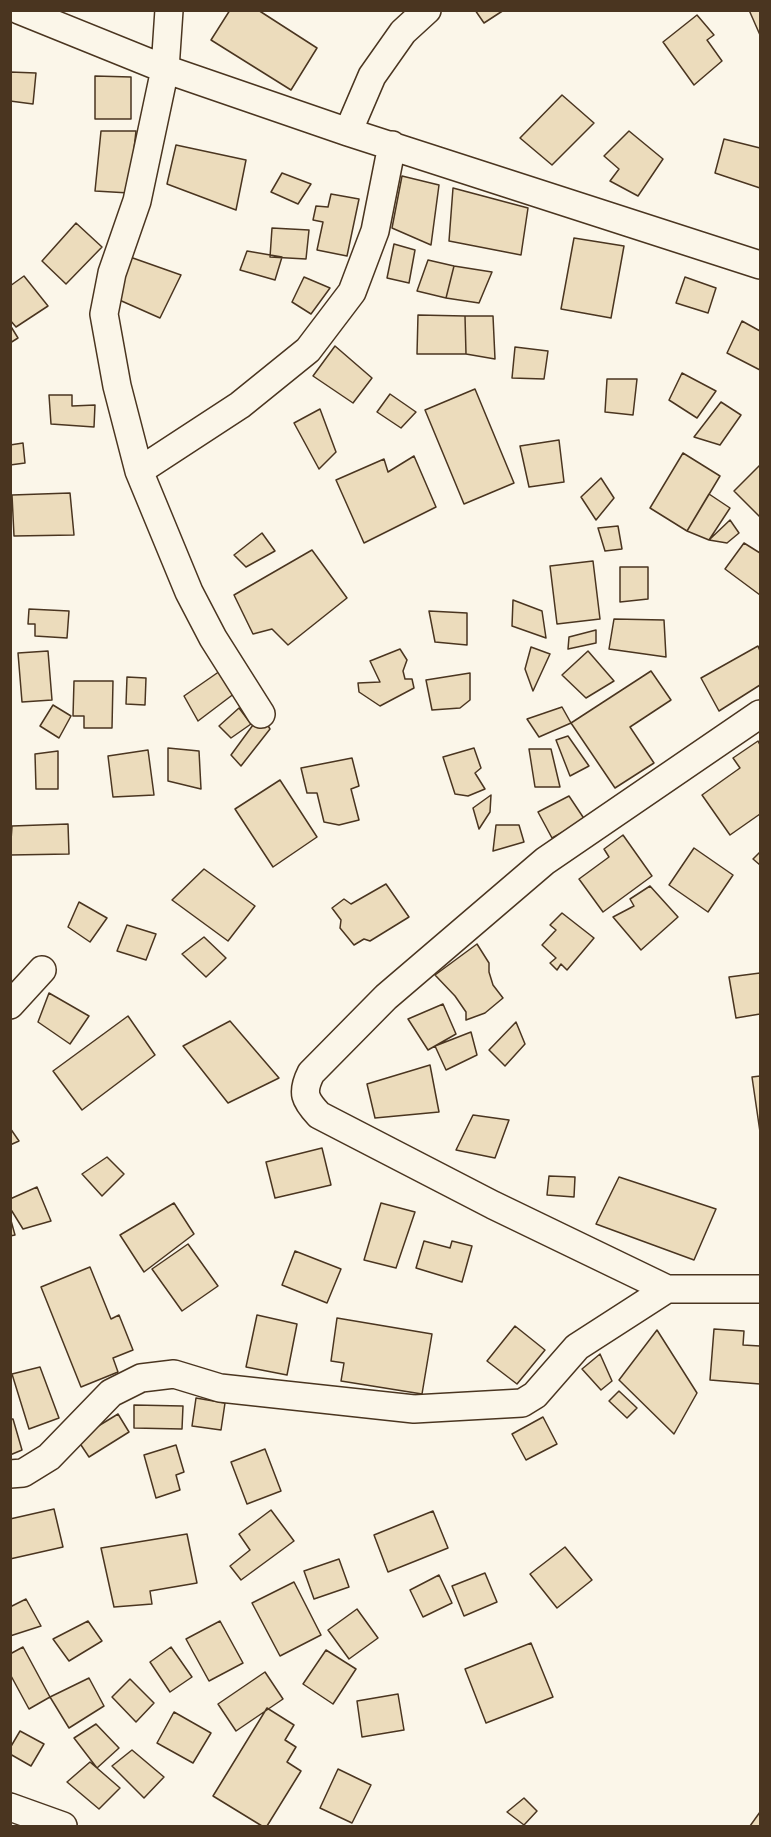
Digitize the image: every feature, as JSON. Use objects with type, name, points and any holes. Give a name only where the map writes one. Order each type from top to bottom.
[{"type":"street","points":[[19,10],[165,69],[348,132],[760,265]]},
{"type":"street","points":[[169,10],[165,69],[137,201],[112,273],[104,314],[117,386],[139,471],[189,592],[218,647],[261,714]]},
{"type":"street","points":[[348,132],[372,76],[403,32],[427,10]]},
{"type":"street","points":[[139,471],[240,405],[308,350],[352,292],[375,231],[392,145]]},
{"type":"street","points":[[760,714],[545,861],[386,997],[311,1073],[305,1085],[306,1101],[319,1115],[494,1205],[667,1289],[760,1289]]},
{"type":"street","points":[[10,1005],[42,970]]},
{"type":"street","points":[[10,1474],[23,1473],[49,1457],[111,1393],[141,1378],[174,1374],[220,1388],[414,1408],[522,1402],[535,1395],[577,1347],[667,1289]]},
{"type":"street","points":[[10,1807],[63,1827]]},
{"type":"building","points":[[230,10],[258,10],[317,48],[291,90],[211,40]]},
{"type":"building","points":[[475,10],[504,10],[484,23]]},
{"type":"building","points":[[749,10],[760,10],[760,35]]},
{"type":"building","points":[[697,15],[714,35],[707,40],[722,61],[694,85],[663,42]]},
{"type":"building","points":[[10,72],[36,73],[33,104],[10,101]]},
{"type":"building","points":[[95,76],[131,77],[131,119],[95,119]]},
{"type":"building","points":[[562,95],[594,123],[552,165],[520,138]]},
{"type":"building","points":[[101,131],[136,131],[129,193],[95,191]]},
{"type":"building","points":[[629,131],[663,159],[638,196],[610,181],[619,169],[604,156]]},
{"type":"building","points":[[724,139],[760,148],[760,188],[715,173]]},
{"type":"building","points":[[176,145],[246,160],[236,210],[167,184]]},
{"type":"building","points":[[282,173],[311,184],[298,204],[271,192]]},
{"type":"building","points":[[402,176],[439,185],[431,245],[392,228]]},
{"type":"building","points":[[453,188],[528,208],[521,255],[449,241]]},
{"type":"building","points":[[331,194],[359,199],[347,256],[317,250],[323,222],[313,220],[316,206],[328,207]]},
{"type":"building","points":[[76,223],[102,247],[66,284],[42,261]]},
{"type":"building","points":[[272,228],[309,230],[306,259],[270,257]]},
{"type":"building","points":[[574,238],[624,246],[611,318],[561,309]]},
{"type":"building","points":[[394,244],[415,250],[409,283],[387,278]]},
{"type":"building","points":[[247,251],[282,257],[275,280],[240,270]]},
{"type":"building","points":[[130,257],[181,275],[160,318],[108,295]]},
{"type":"building","points":[[428,260],[454,266],[446,298],[417,291]]},
{"type":"building","points":[[454,266],[492,272],[479,303],[446,298]]},
{"type":"building","points":[[24,276],[48,306],[16,327],[10,320],[10,286]]},
{"type":"building","points":[[304,277],[330,288],[311,314],[292,302]]},
{"type":"building","points":[[685,277],[716,288],[708,313],[676,303]]},
{"type":"building","points":[[418,315],[465,316],[466,354],[417,354]]},
{"type":"building","points":[[465,316],[493,316],[495,359],[466,354]]},
{"type":"building","points":[[742,321],[760,331],[760,370],[727,353]]},
{"type":"building","points":[[10,325],[18,338],[10,343]]},
{"type":"building","points":[[335,346],[372,378],[353,403],[313,376]]},
{"type":"building","points":[[515,347],[548,351],[544,379],[512,378]]},
{"type":"building","points":[[682,373],[716,391],[697,418],[669,400]]},
{"type":"building","points":[[607,379],[637,379],[633,415],[605,412]]},
{"type":"building","points":[[475,389],[514,483],[464,504],[425,410]]},
{"type":"building","points":[[390,394],[416,412],[401,428],[377,412]]},
{"type":"building","points":[[49,395],[72,395],[72,406],[95,405],[94,427],[51,424]]},
{"type":"building","points":[[721,402],[741,415],[720,445],[694,437]]},
{"type":"building","points":[[320,409],[336,452],[319,469],[294,423]]},
{"type":"building","points":[[559,440],[564,482],[529,487],[520,446]]},
{"type":"building","points":[[23,443],[25,463],[10,465],[10,445]]},
{"type":"building","points":[[683,453],[720,476],[687,531],[650,508]]},
{"type":"building","points":[[414,456],[436,507],[364,543],[336,480],[384,459],[388,472]]},
{"type":"building","points":[[760,465],[760,517],[734,491]]},
{"type":"building","points":[[601,478],[614,498],[596,520],[581,497]]},
{"type":"building","points":[[70,493],[74,535],[14,536],[12,495]]},
{"type":"building","points":[[709,494],[730,508],[709,540],[687,531]]},
{"type":"building","points":[[730,520],[739,533],[727,543],[709,540]]},
{"type":"building","points":[[618,526],[622,549],[605,551],[598,528]]},
{"type":"building","points":[[262,533],[275,551],[246,567],[234,555]]},
{"type":"building","points":[[744,543],[760,553],[760,595],[725,569]]},
{"type":"building","points":[[312,550],[347,598],[288,645],[272,629],[253,634],[234,595]]},
{"type":"building","points":[[593,561],[600,619],[557,624],[550,566]]},
{"type":"building","points":[[620,567],[648,567],[648,599],[620,602]]},
{"type":"building","points":[[513,600],[542,611],[546,638],[512,626]]},
{"type":"building","points":[[29,609],[69,611],[67,638],[35,636],[35,624],[28,624]]},
{"type":"building","points":[[429,611],[467,613],[467,645],[435,642]]},
{"type":"building","points":[[614,619],[664,620],[666,657],[609,649]]},
{"type":"building","points":[[596,630],[596,643],[568,649],[569,637]]},
{"type":"building","points":[[758,646],[760,685],[719,711],[701,678]]},
{"type":"building","points":[[531,647],[550,654],[533,691],[525,669]]},
{"type":"building","points":[[400,649],[407,660],[403,671],[405,679],[412,679],[414,688],[380,706],[359,692],[358,683],[380,682],[370,661]]},
{"type":"building","points":[[48,651],[52,700],[22,702],[18,653]]},
{"type":"building","points":[[588,651],[614,681],[586,698],[562,675]]},
{"type":"building","points":[[220,671],[235,693],[198,721],[184,696]]},
{"type":"building","points":[[651,671],[671,700],[630,727],[654,763],[615,788],[571,723]]},
{"type":"building","points":[[470,673],[470,700],[460,708],[432,710],[426,680]]},
{"type":"building","points":[[127,677],[146,678],[145,705],[126,704]]},
{"type":"building","points":[[74,681],[113,681],[112,728],[84,728],[84,716],[73,716]]},
{"type":"building","points":[[53,705],[71,716],[59,738],[40,726]]},
{"type":"building","points":[[562,707],[571,723],[539,737],[527,719]]},
{"type":"building","points":[[239,708],[251,724],[231,738],[219,726]]},
{"type":"building","points":[[261,714],[270,729],[241,766],[231,755]]},
{"type":"building","points":[[568,736],[589,766],[570,776],[556,740]]},
{"type":"building","points":[[758,741],[760,745],[760,814],[730,835],[702,795],[740,768],[733,758]]},
{"type":"building","points":[[168,748],[199,751],[201,789],[168,781]]},
{"type":"building","points":[[474,748],[481,768],[475,773],[485,789],[468,796],[455,794],[443,757]]},
{"type":"building","points":[[529,749],[551,749],[560,787],[535,787]]},
{"type":"building","points":[[148,750],[154,795],[113,797],[108,756]]},
{"type":"building","points":[[58,751],[58,789],[36,789],[35,754]]},
{"type":"building","points":[[352,758],[359,786],[351,789],[359,820],[339,825],[324,822],[317,793],[307,793],[301,768]]},
{"type":"building","points":[[280,780],[317,837],[273,867],[235,809]]},
{"type":"building","points":[[491,795],[490,812],[479,829],[473,808]]},
{"type":"building","points":[[569,796],[585,820],[552,838],[538,812]]},
{"type":"building","points":[[68,824],[69,854],[10,855],[12,826]]},
{"type":"building","points":[[496,825],[519,825],[524,842],[493,851]]},
{"type":"building","points":[[623,835],[652,876],[603,912],[579,879],[609,857],[604,849]]},
{"type":"building","points":[[694,848],[733,875],[708,912],[669,885]]},
{"type":"building","points":[[760,852],[760,865],[753,859]]},
{"type":"building","points":[[204,869],[255,906],[228,941],[172,900]]},
{"type":"building","points":[[386,884],[409,917],[370,941],[364,939],[354,945],[340,928],[341,920],[332,908],[344,899],[351,904]]},
{"type":"building","points":[[650,886],[678,917],[641,950],[613,917],[634,906],[630,899]]},
{"type":"building","points":[[79,902],[107,918],[90,942],[68,927]]},
{"type":"building","points":[[562,913],[594,938],[567,970],[561,964],[557,970],[550,963],[556,958],[542,945],[556,930],[550,925]]},
{"type":"building","points":[[127,925],[156,934],[146,960],[117,951]]},
{"type":"building","points":[[204,937],[226,958],[206,977],[182,954]]},
{"type":"building","points":[[477,944],[489,963],[493,985],[503,998],[485,1013],[466,1020],[466,1012],[455,996],[435,975]]},
{"type":"building","points":[[760,973],[760,1014],[736,1018],[729,977]]},
{"type":"building","points":[[49,993],[89,1016],[70,1044],[38,1022]]},
{"type":"building","points":[[443,1004],[456,1034],[428,1050],[408,1019]]},
{"type":"building","points":[[128,1016],[155,1055],[82,1110],[53,1071]]},
{"type":"building","points":[[230,1021],[279,1078],[228,1103],[183,1046]]},
{"type":"building","points":[[516,1022],[525,1044],[505,1066],[489,1050]]},
{"type":"building","points":[[471,1032],[477,1055],[446,1070],[435,1046]]},
{"type":"building","points":[[430,1065],[439,1112],[375,1118],[367,1084]]},
{"type":"building","points":[[760,1076],[760,1132],[752,1077]]},
{"type":"building","points":[[473,1115],[509,1120],[495,1158],[456,1150]]},
{"type":"building","points":[[10,1128],[19,1141],[10,1145]]},
{"type":"building","points":[[322,1148],[331,1185],[275,1198],[266,1162]]},
{"type":"building","points":[[107,1157],[124,1174],[102,1196],[82,1174]]},
{"type":"building","points":[[549,1176],[575,1177],[574,1197],[547,1195]]},
{"type":"building","points":[[619,1177],[716,1209],[694,1260],[596,1224]]},
{"type":"building","points":[[37,1187],[51,1221],[23,1229],[10,1208],[10,1199]]},
{"type":"building","points":[[174,1203],[194,1234],[144,1272],[120,1235]]},
{"type":"building","points":[[381,1203],[415,1212],[396,1268],[364,1260]]},
{"type":"building","points":[[10,1217],[15,1235],[10,1236]]},
{"type":"building","points":[[424,1241],[450,1248],[452,1241],[472,1246],[462,1282],[416,1268]]},
{"type":"building","points":[[188,1244],[218,1286],[182,1311],[152,1269]]},
{"type":"building","points":[[295,1251],[341,1269],[327,1303],[282,1285]]},
{"type":"building","points":[[90,1267],[111,1319],[119,1315],[133,1350],[113,1358],[118,1372],[81,1387],[41,1287]]},
{"type":"building","points":[[257,1315],[297,1324],[287,1375],[246,1367]]},
{"type":"building","points":[[337,1318],[432,1334],[422,1394],[341,1381],[344,1363],[331,1361]]},
{"type":"building","points":[[515,1326],[545,1350],[517,1384],[487,1361]]},
{"type":"building","points":[[714,1329],[744,1331],[743,1345],[760,1346],[760,1384],[710,1380]]},
{"type":"building","points":[[657,1330],[697,1393],[674,1434],[619,1380]]},
{"type":"building","points":[[600,1354],[612,1381],[601,1390],[582,1369]]},
{"type":"building","points":[[40,1367],[59,1418],[29,1429],[12,1374]]},
{"type":"building","points":[[619,1391],[637,1408],[627,1418],[609,1401]]},
{"type":"building","points":[[196,1398],[225,1403],[221,1430],[192,1426]]},
{"type":"building","points":[[134,1405],[183,1406],[182,1429],[134,1428]]},
{"type":"building","points":[[118,1414],[129,1432],[89,1457],[77,1439]]},
{"type":"building","points":[[543,1417],[557,1444],[526,1460],[512,1434]]},
{"type":"building","points":[[10,1419],[13,1419],[22,1450],[10,1455]]},
{"type":"building","points":[[176,1445],[184,1472],[176,1475],[180,1490],[156,1498],[144,1455]]},
{"type":"building","points":[[265,1449],[281,1491],[247,1504],[231,1462]]},
{"type":"building","points":[[54,1509],[63,1547],[10,1559],[10,1519]]},
{"type":"building","points":[[271,1510],[294,1541],[241,1580],[230,1566],[250,1550],[239,1534]]},
{"type":"building","points":[[433,1511],[448,1548],[388,1572],[374,1535]]},
{"type":"building","points":[[187,1534],[197,1583],[150,1591],[152,1604],[114,1607],[101,1548]]},
{"type":"building","points":[[565,1547],[592,1580],[557,1608],[530,1574]]},
{"type":"building","points":[[339,1559],[349,1587],[314,1599],[304,1571]]},
{"type":"building","points":[[485,1573],[497,1602],[464,1616],[452,1586]]},
{"type":"building","points":[[439,1575],[452,1603],[423,1617],[410,1590]]},
{"type":"building","points":[[294,1582],[321,1635],[280,1656],[252,1603]]},
{"type":"building","points":[[26,1599],[41,1626],[10,1636],[10,1607]]},
{"type":"building","points":[[357,1609],[378,1638],[349,1659],[328,1630]]},
{"type":"building","points":[[88,1621],[102,1641],[69,1661],[53,1639]]},
{"type":"building","points":[[220,1621],[243,1663],[209,1681],[186,1639]]},
{"type":"building","points":[[531,1643],[553,1697],[486,1723],[465,1669]]},
{"type":"building","points":[[23,1647],[50,1697],[29,1709],[10,1674],[10,1654]]},
{"type":"building","points":[[171,1647],[192,1677],[170,1692],[150,1662]]},
{"type":"building","points":[[326,1650],[356,1669],[333,1704],[303,1684]]},
{"type":"building","points":[[265,1672],[283,1699],[236,1731],[218,1704]]},
{"type":"building","points":[[89,1678],[104,1706],[69,1728],[50,1697]]},
{"type":"building","points":[[130,1679],[154,1703],[136,1722],[112,1697]]},
{"type":"building","points":[[398,1694],[404,1730],[362,1737],[357,1701]]},
{"type":"building","points":[[267,1708],[294,1725],[285,1740],[296,1747],[287,1762],[301,1771],[267,1826],[262,1826],[213,1796]]},
{"type":"building","points":[[174,1712],[211,1733],[193,1763],[157,1743]]},
{"type":"building","points":[[96,1724],[119,1748],[97,1768],[74,1738]]},
{"type":"building","points":[[20,1731],[44,1744],[31,1766],[10,1754],[10,1748]]},
{"type":"building","points":[[132,1750],[164,1777],[144,1798],[112,1766]]},
{"type":"building","points":[[90,1762],[120,1788],[99,1809],[67,1782]]},
{"type":"building","points":[[338,1769],[371,1785],[352,1823],[320,1808]]},
{"type":"building","points":[[524,1798],[537,1811],[524,1825],[507,1812]]},
{"type":"building","points":[[760,1812],[760,1826],[750,1826]]}]
